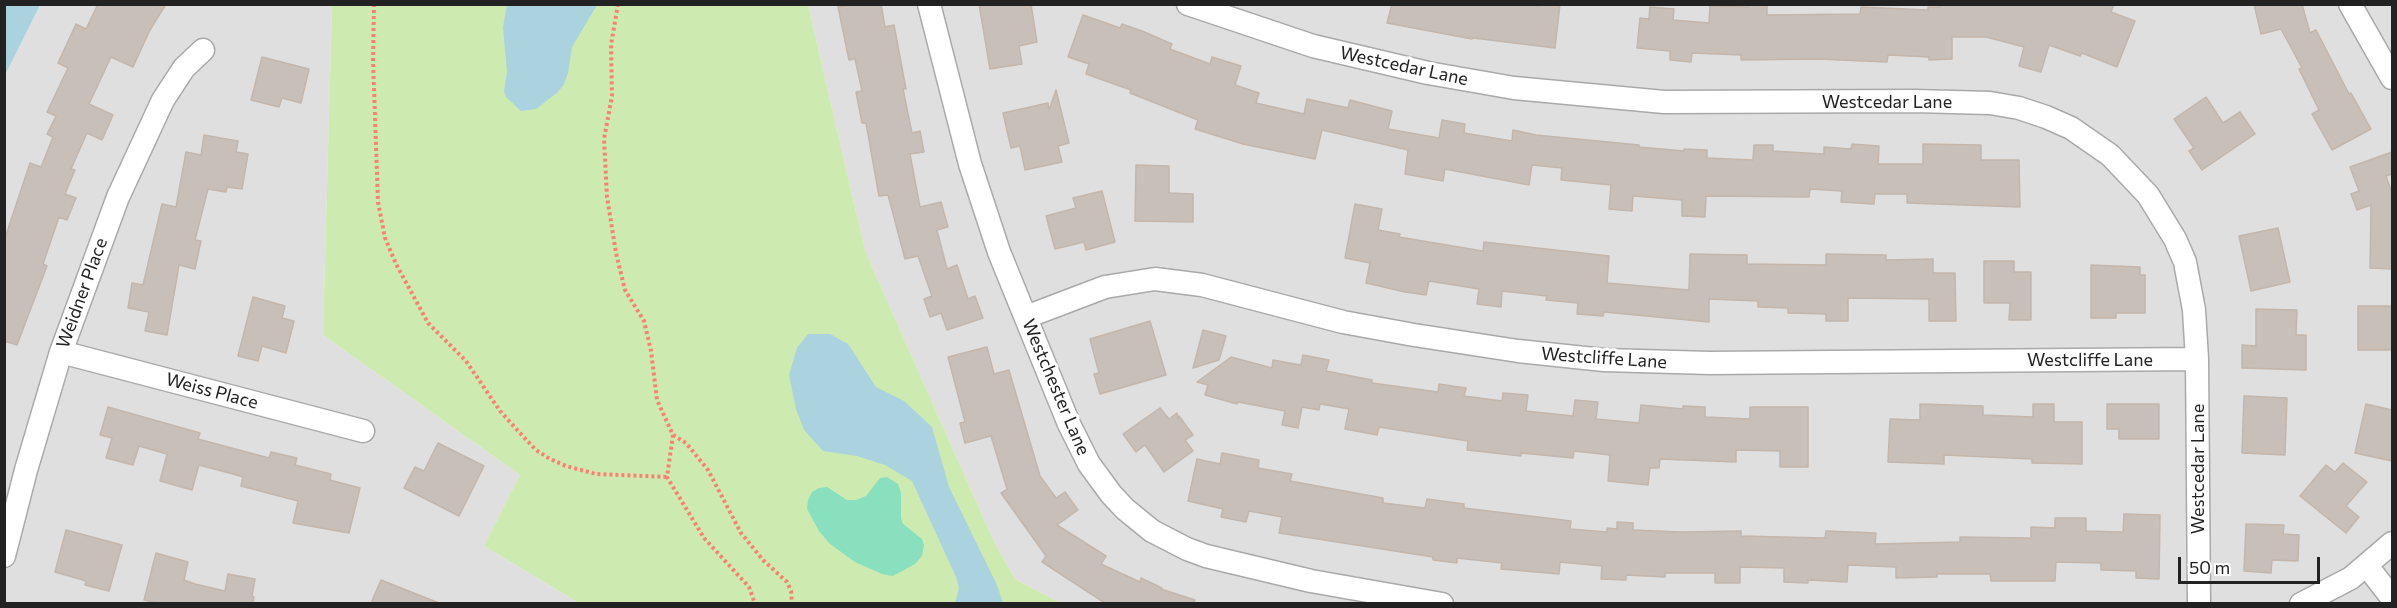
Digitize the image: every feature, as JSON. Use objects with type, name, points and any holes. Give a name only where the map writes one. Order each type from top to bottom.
[{"type":"street","name":"Westchester Lane","points":[[929,4],[956,113],[999,252],[1069,424],[1089,464],[1118,502],[1152,531],[1187,549],[1231,562],[1330,584],[1442,603]]},
{"type":"street","name":"Westcedar Lane","points":[[1188,4],[1264,31],[1332,51],[1428,73],[1514,88],[1664,102],[1957,101],[2010,107],[2046,117],[2081,134],[2130,173],[2162,216],[2185,262],[2191,285],[2197,359],[2199,603]]},
{"type":"street","points":[[2350,4],[2392,78]]},
{"type":"street","name":"Weidner Place","points":[[4,556],[28,460],[61,352],[118,197],[163,100],[184,68],[202,50]]},
{"type":"street","name":"Westcliffe Lane","points":[[1026,317],[1105,287],[1155,279],[1202,285],[1343,322],[1414,335],[1518,351],[1604,360],[1710,363],[2197,359]]},
{"type":"street","name":"Weiss Place","points":[[61,352],[363,431]]},
{"type":"street","points":[[2301,603],[2334,588],[2367,566],[2392,543]]},
{"type":"street","points":[[2367,566],[2392,598]]},
{"type":"path","points":[[374,4],[373,60],[378,202],[385,238],[392,255],[428,323],[466,361],[500,411],[536,450],[566,466],[596,474],[667,477]]},
{"type":"path","points":[[618,4],[611,45],[612,96],[604,139],[611,230],[626,290],[644,321],[657,400],[673,435],[667,477],[704,537],[749,587],[755,603]]},
{"type":"path","points":[[673,435],[686,443],[708,470],[741,533],[763,560],[787,582],[792,591],[792,603]]},
{"type":"shaded area","points":[[40,5],[332,5],[323,335],[520,475],[484,546],[579,603],[5,603],[4,75]]},
{"type":"shaded area","points":[[808,5],[2392,5],[2392,603],[1060,603],[1015,579],[994,542],[865,251]]},
{"type":"green space","points":[[332,5],[808,5],[865,251],[994,542],[1015,579],[1060,603],[579,603],[484,546],[520,475],[323,335]]},
{"type":"green space","points":[[887,477],[898,484],[901,493],[903,524],[922,539],[924,545],[922,556],[915,564],[893,576],[882,574],[855,562],[830,544],[819,531],[807,509],[812,492],[819,488],[827,487],[847,500],[856,500],[866,496],[880,478]]},
{"type":"water","points":[[4,5],[40,5],[5,75]]},
{"type":"water","points":[[507,5],[597,5],[572,47],[564,84],[558,92],[536,109],[521,111],[506,97],[504,91],[507,72],[503,27]]},
{"type":"water","points":[[808,334],[830,334],[848,344],[876,387],[904,401],[932,427],[949,487],[997,585],[1003,603],[955,603],[959,588],[956,577],[912,481],[885,465],[857,456],[823,451],[804,430],[796,409],[789,375],[797,348]]},
{"type":"building","points":[[98,4],[166,4],[150,30],[133,67],[111,57],[89,104],[113,115],[102,140],[87,133],[71,169],[75,170],[65,194],[76,198],[67,220],[59,217],[43,264],[47,266],[17,345],[4,341],[4,241],[30,163],[41,167],[53,137],[47,134],[56,116],[47,112],[68,68],[58,63],[76,24],[86,29]]},
{"type":"building","points":[[851,4],[881,4],[885,27],[894,25],[912,133],[920,131],[924,152],[910,154],[920,207],[941,202],[948,227],[937,230],[947,269],[957,265],[968,299],[975,296],[983,318],[947,330],[941,313],[930,317],[924,299],[932,296],[918,256],[905,259],[888,195],[879,196],[866,123],[862,123],[856,92],[862,91],[855,59],[849,60],[838,7]]},
{"type":"building","points":[[979,4],[1031,4],[1037,42],[1019,46],[1022,64],[990,69]]},
{"type":"building","points":[[1392,4],[1525,4],[1539,6],[1539,4],[1560,4],[1555,48],[1472,39],[1387,23]]},
{"type":"building","points":[[1749,4],[1767,4],[1767,15],[1860,14],[1861,7],[1928,10],[1928,7],[1940,7],[1940,4],[2114,4],[2111,12],[2135,21],[2117,67],[2082,53],[2080,56],[2049,45],[2041,72],[2019,66],[2024,47],[1986,37],[1952,37],[1952,59],[1929,60],[1929,57],[1888,55],[1887,62],[1817,59],[1741,60],[1741,55],[1692,53],[1691,62],[1670,60],[1670,51],[1637,48],[1640,18],[1649,19],[1650,7],[1674,9],[1673,20],[1709,23],[1710,6],[1748,7]]},
{"type":"building","points":[[2254,4],[2302,4],[2310,33],[2316,30],[2349,94],[2351,93],[2371,129],[2332,150],[2312,114],[2319,110],[2299,69],[2302,68],[2281,29],[2261,34]]},
{"type":"building","points":[[1083,15],[1120,28],[1122,24],[1142,31],[1172,44],[1170,49],[1210,64],[1212,57],[1241,66],[1235,85],[1259,93],[1256,103],[1304,114],[1307,99],[1348,108],[1350,100],[1392,111],[1388,129],[1439,138],[1442,120],[1465,124],[1464,133],[1512,141],[1513,130],[1536,135],[1639,145],[1639,147],[1684,151],[1684,149],[1707,150],[1707,158],[1753,160],[1754,145],[1773,145],[1773,151],[1824,154],[1824,147],[1851,149],[1852,144],[1879,146],[1878,164],[1923,164],[1923,144],[1981,145],[1981,160],[2019,160],[2020,207],[1907,203],[1907,194],[1875,194],[1874,204],[1841,202],[1842,191],[1810,189],[1809,197],[1706,196],[1705,217],[1682,216],[1682,200],[1633,196],[1632,211],[1609,209],[1611,185],[1561,180],[1562,168],[1532,165],[1529,185],[1445,169],[1443,181],[1405,174],[1408,150],[1322,130],[1315,159],[1243,144],[1195,129],[1198,120],[1130,93],[1131,90],[1086,74],[1089,64],[1068,57]]},
{"type":"building","points":[[262,57],[309,69],[301,103],[282,98],[279,107],[251,100]]},
{"type":"building","points":[[1056,90],[1069,143],[1058,146],[1062,162],[1025,170],[1020,146],[1011,148],[1003,113],[1048,103],[1049,110]]},
{"type":"building","points":[[2206,97],[2223,123],[2240,112],[2255,134],[2202,170],[2189,151],[2194,148],[2174,119]]},
{"type":"building","points":[[204,135],[238,141],[236,152],[248,154],[242,189],[227,187],[226,192],[208,189],[195,240],[201,241],[195,269],[179,265],[167,335],[145,331],[149,312],[128,308],[132,283],[143,285],[162,204],[176,207],[186,152],[201,155]]},
{"type":"building","points":[[2392,152],[2392,174],[2386,176],[2392,193],[2392,269],[2370,268],[2371,205],[2357,210],[2351,194],[2359,191],[2350,167]]},
{"type":"building","points":[[1136,165],[1169,166],[1169,193],[1193,194],[1193,222],[1135,221]]},
{"type":"building","points":[[1102,191],[1115,242],[1086,250],[1084,242],[1055,249],[1046,216],[1076,208],[1073,198]]},
{"type":"building","points":[[1355,204],[1382,209],[1378,230],[1400,234],[1399,237],[1483,251],[1484,242],[1609,256],[1607,283],[1689,290],[1690,254],[1747,255],[1747,264],[1826,265],[1826,254],[1886,255],[1886,260],[1933,259],[1933,273],[1955,273],[1956,321],[1929,321],[1929,299],[1848,298],[1848,321],[1826,321],[1826,314],[1788,313],[1788,308],[1758,307],[1758,301],[1709,299],[1709,322],[1604,312],[1603,316],[1577,314],[1578,303],[1546,300],[1547,296],[1502,291],[1501,307],[1477,304],[1479,289],[1429,281],[1426,295],[1405,292],[1366,283],[1370,263],[1345,258]]},
{"type":"building","points":[[2278,228],[2290,282],[2251,291],[2239,236]]},
{"type":"building","points":[[1984,261],[2014,261],[2014,272],[2031,272],[2031,320],[2009,320],[2010,303],[1984,303]]},
{"type":"building","points":[[2091,265],[2140,267],[2140,275],[2145,275],[2145,313],[2116,313],[2116,318],[2091,318]]},
{"type":"building","points":[[253,297],[285,306],[282,318],[294,321],[286,353],[262,346],[258,361],[238,356]]},
{"type":"building","points":[[2358,306],[2392,306],[2392,350],[2358,350]]},
{"type":"building","points":[[2256,309],[2297,310],[2296,335],[2306,335],[2306,370],[2242,368],[2242,345],[2256,346]]},
{"type":"building","points":[[1150,321],[1166,375],[1100,394],[1094,374],[1099,373],[1090,339]]},
{"type":"building","points":[[1203,330],[1226,336],[1219,360],[1193,368]]},
{"type":"building","points":[[987,347],[994,374],[1009,370],[1040,476],[1056,498],[1065,492],[1078,510],[1057,525],[1106,556],[1101,564],[1140,582],[1141,578],[1161,589],[1195,600],[1194,603],[1105,603],[1042,562],[1046,556],[1001,493],[1007,489],[991,436],[965,443],[960,423],[965,422],[948,357]]},
{"type":"building","points":[[1303,355],[1329,360],[1326,371],[1372,380],[1372,383],[1438,392],[1439,384],[1466,388],[1464,396],[1502,401],[1503,393],[1528,395],[1526,411],[1573,416],[1575,400],[1598,402],[1596,419],[1639,423],[1641,405],[1683,409],[1683,406],[1705,407],[1705,417],[1750,419],[1750,407],[1808,407],[1808,467],[1780,467],[1780,451],[1736,450],[1736,462],[1660,459],[1659,468],[1650,468],[1648,485],[1608,481],[1610,455],[1574,451],[1573,458],[1521,453],[1521,456],[1467,450],[1468,441],[1379,427],[1377,435],[1345,429],[1349,409],[1320,404],[1319,410],[1302,407],[1298,428],[1282,425],[1285,411],[1238,402],[1237,404],[1205,395],[1208,385],[1197,382],[1231,357],[1272,368],[1273,360],[1301,365]]},
{"type":"building","points":[[2244,396],[2287,398],[2285,455],[2242,453]]},
{"type":"building","points":[[1920,404],[1983,406],[1983,415],[2033,417],[2033,404],[2054,404],[2054,422],[2082,422],[2082,464],[2032,463],[2032,459],[1944,455],[1944,464],[1888,462],[1890,419],[1920,420]]},
{"type":"building","points":[[2107,404],[2159,404],[2159,439],[2119,439],[2119,429],[2107,429]]},
{"type":"building","points":[[2366,404],[2392,410],[2392,461],[2355,453]]},
{"type":"building","points":[[108,407],[200,433],[198,439],[269,458],[271,452],[297,458],[295,465],[331,474],[330,480],[360,488],[349,533],[293,523],[298,501],[241,486],[243,477],[199,465],[192,490],[160,481],[167,454],[139,446],[133,465],[106,458],[112,438],[100,435]]},
{"type":"building","points":[[1160,408],[1169,419],[1177,413],[1178,419],[1179,416],[1193,435],[1185,440],[1193,451],[1164,472],[1145,445],[1136,452],[1123,434]]},
{"type":"building","points":[[438,443],[484,466],[459,516],[404,488],[415,467],[424,471]]},
{"type":"building","points":[[1222,453],[1259,460],[1258,468],[1292,474],[1290,481],[1383,498],[1383,503],[1425,508],[1427,499],[1464,504],[1464,508],[1571,521],[1570,529],[1607,532],[1607,528],[1617,529],[1617,522],[1633,523],[1633,530],[1741,531],[1741,536],[1825,538],[1826,531],[1876,533],[1875,544],[1960,542],[1960,537],[2031,538],[2031,527],[2055,528],[2055,518],[2086,518],[2086,531],[2123,532],[2124,514],[2160,515],[2159,579],[2136,578],[2136,571],[2101,570],[2101,563],[2056,562],[2055,581],[1991,581],[1990,574],[1937,574],[1937,577],[1896,578],[1896,567],[1848,565],[1847,582],[1808,580],[1808,583],[1784,582],[1784,568],[1740,567],[1740,583],[1715,583],[1715,573],[1665,573],[1665,577],[1626,575],[1626,580],[1601,579],[1602,566],[1560,562],[1559,574],[1501,569],[1502,563],[1457,558],[1457,563],[1433,560],[1433,557],[1279,533],[1282,517],[1249,511],[1246,522],[1221,517],[1223,509],[1188,501],[1197,459],[1220,464]]},
{"type":"building","points":[[2343,463],[2367,482],[2346,506],[2359,517],[2346,533],[2300,496],[2326,465],[2335,472]]},
{"type":"building","points":[[2246,524],[2284,525],[2283,534],[2299,535],[2298,561],[2272,560],[2271,573],[2244,571]]},
{"type":"building","points":[[66,530],[122,545],[109,591],[85,585],[86,581],[55,572]]},
{"type":"building","points":[[156,553],[188,562],[184,580],[195,584],[225,591],[228,574],[255,579],[253,603],[158,603],[144,600]]},
{"type":"building","points":[[381,580],[439,603],[371,603]]}]
